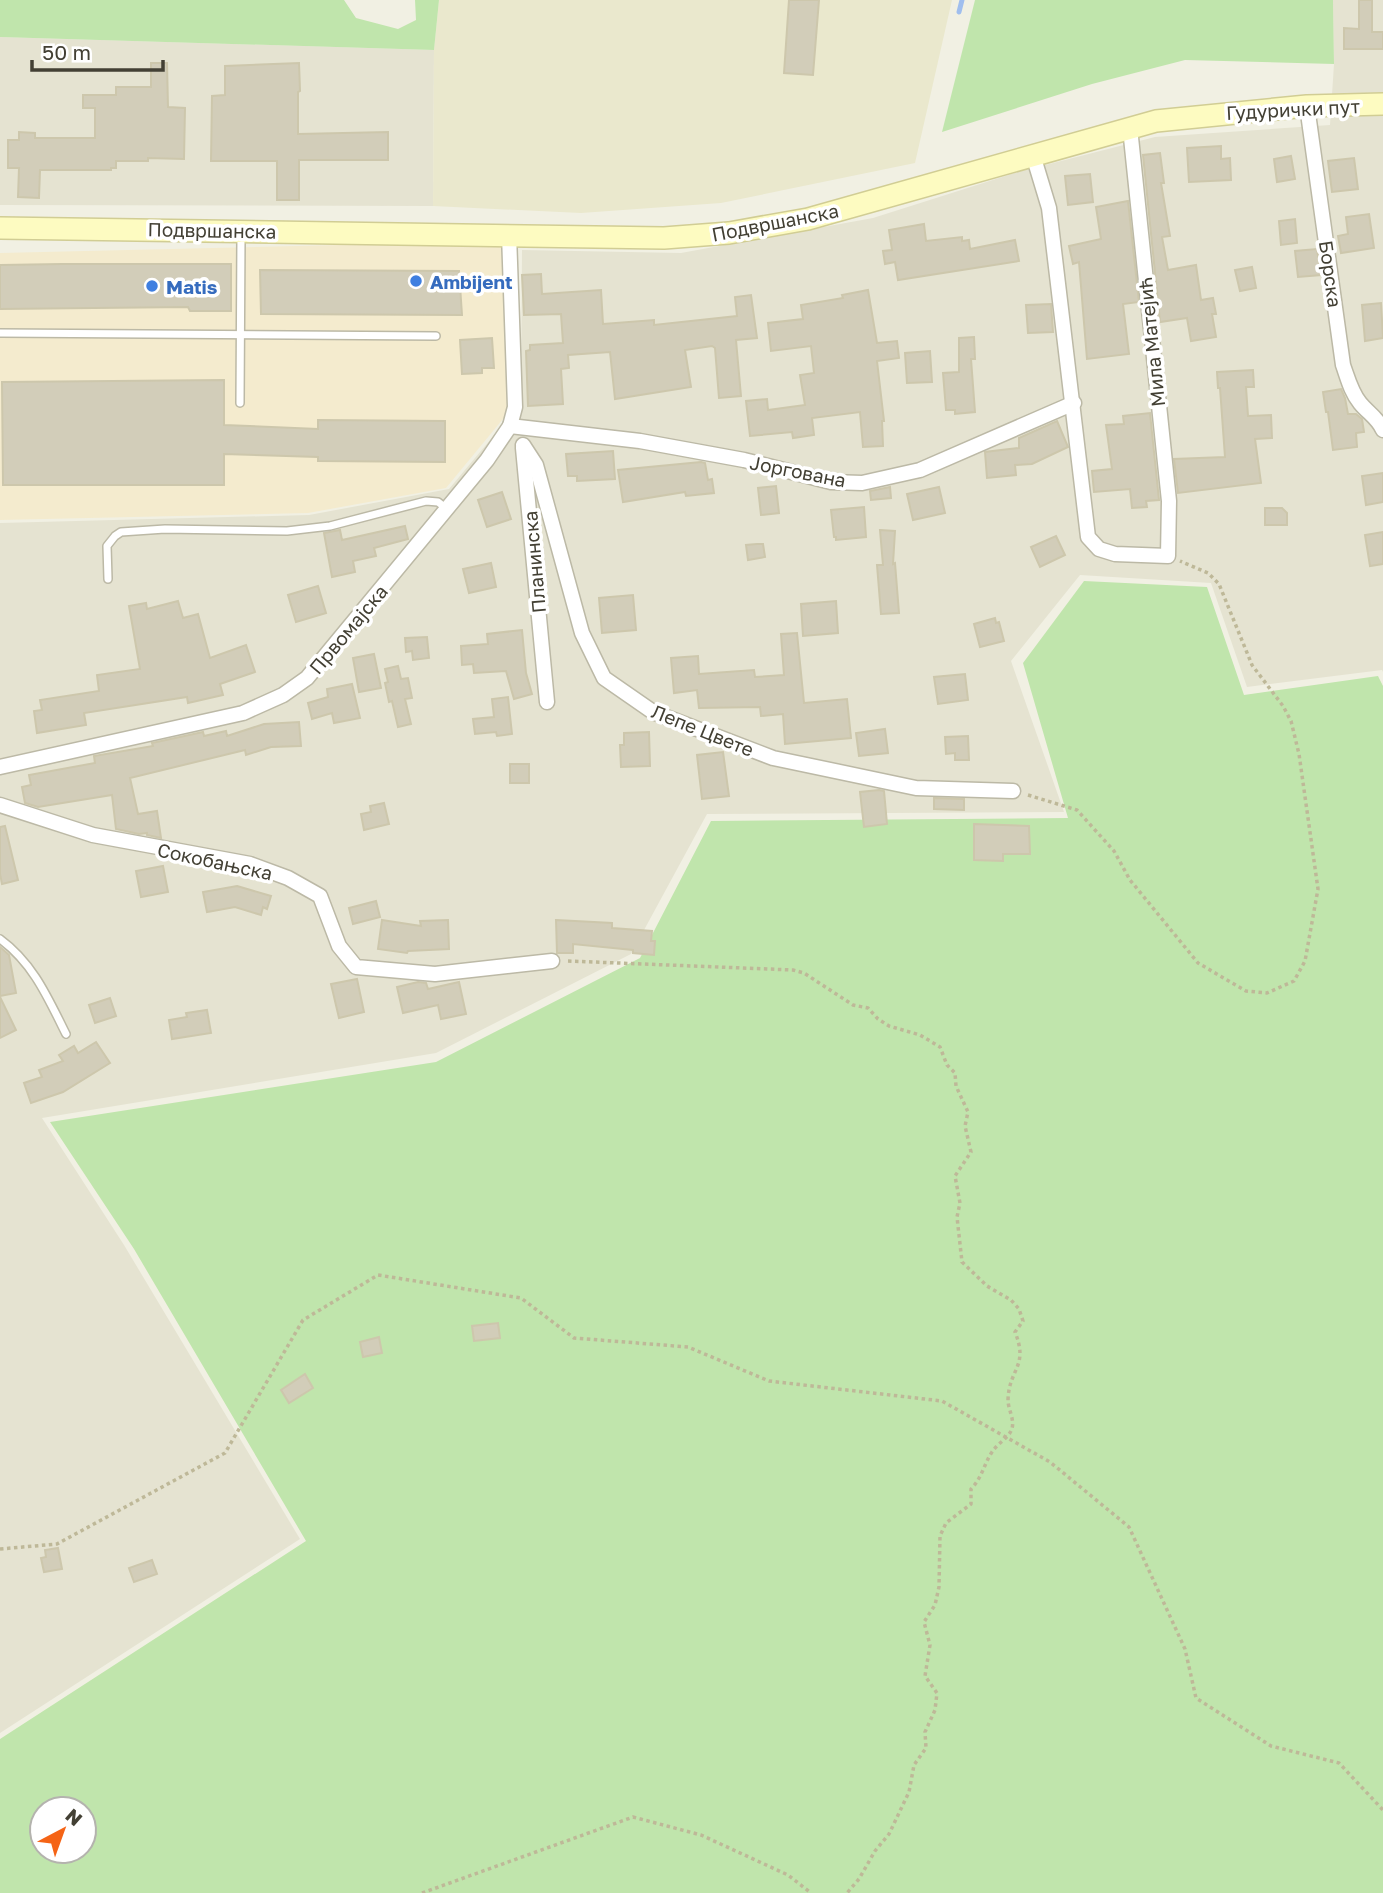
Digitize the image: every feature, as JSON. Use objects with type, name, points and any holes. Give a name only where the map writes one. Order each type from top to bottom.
[{"type":"street","name":"Гудурички пут","points":[[1204,115],[1307,106],[1383,104]]},
{"type":"street","name":"Борска","points":[[1307,106],[1343,365],[1352,391],[1361,405],[1378,420],[1383,430]]},
{"type":"street","name":"Подвршанска","points":[[0,228],[664,238],[729,233],[808,219],[1156,121],[1204,115]]},
{"type":"street","name":"Мила Матејић","points":[[1130,128],[1168,501],[1168,556]]},
{"type":"street","points":[[1033,155],[1049,208],[1088,537],[1099,549],[1115,554],[1168,556]]},
{"type":"street","points":[[509,234],[515,407],[510,426]]},
{"type":"street","name":"Јоргована","points":[[510,426],[640,441],[744,460],[831,482],[862,483],[920,470],[1074,404]]},
{"type":"street","name":"Планинска","points":[[510,426],[523,445],[547,702]]},
{"type":"street","name":"Првомајска","points":[[0,767],[243,713],[283,695],[307,678],[487,460],[510,426]]},
{"type":"street","name":"Лепе Цвете","points":[[523,445],[536,465],[582,633],[604,678],[653,712],[773,758],[916,788],[1013,791]]},
{"type":"street","name":"Сокобањска","points":[[0,805],[93,835],[250,864],[288,878],[320,896],[339,946],[356,968],[435,974],[552,961]]},
{"type":"lane","points":[[240,403],[242,231]]},
{"type":"lane","points":[[0,333],[436,336]]},
{"type":"lane","points":[[108,579],[107,546],[115,536],[128,530],[287,531],[330,526],[426,502],[438,502],[447,509]]},
{"type":"lane","points":[[0,939],[23,958],[32,970],[66,1034]]},
{"type":"path","points":[[1013,791],[1077,810],[1114,851],[1130,880],[1198,962],[1246,991],[1268,993],[1294,981],[1305,961],[1318,889],[1292,721],[1252,665],[1219,584],[1208,573],[1168,556]]},
{"type":"path","points":[[552,961],[793,970],[804,973],[853,1006],[868,1008],[889,1026],[920,1035],[940,1047],[947,1065],[955,1073],[956,1086],[968,1112],[965,1126],[971,1152],[955,1176],[960,1203],[957,1217],[962,1262],[987,1286],[1011,1300],[1019,1309],[1023,1321],[1015,1332],[1021,1348],[1020,1362],[1014,1374],[1008,1401],[1013,1419],[1011,1431],[992,1452],[978,1482],[971,1489],[971,1503],[946,1523],[940,1536],[939,1587],[935,1605],[924,1622],[930,1645],[925,1675],[937,1693],[935,1710],[925,1732],[926,1748],[914,1765],[909,1792],[889,1834],[847,1893]]},
{"type":"path","points":[[0,1549],[57,1544],[225,1452],[303,1320],[378,1275],[521,1298],[574,1338],[688,1347],[769,1381],[942,1401],[1050,1462],[1129,1527],[1185,1649],[1196,1698],[1271,1746],[1339,1763],[1383,1810]]},
{"type":"path","points":[[422,1893],[633,1817],[701,1836],[788,1875],[811,1893]]},
{"type":"shaded area","points":[[439,0],[952,0],[915,163],[721,203],[581,213],[433,206],[434,50]]},
{"type":"shaded area","points":[[1333,0],[1383,0],[1383,672],[1247,687],[1211,583],[1080,575],[1011,661],[1064,812],[707,814],[631,954],[436,1053],[42,1118],[124,1245],[300,1539],[0,1733],[0,523],[309,515],[449,489],[521,403],[522,250],[681,253],[873,218],[1018,172],[1155,137],[1330,125],[1334,64]]},
{"type":"shaded area","points":[[0,37],[434,50],[433,206],[0,205]]},
{"type":"shaded area","points":[[505,241],[512,408],[446,488],[308,513],[0,520],[0,253]]},
{"type":"green space","points":[[0,0],[344,0],[356,18],[398,29],[416,20],[415,0],[439,0],[434,50],[0,37]]},
{"type":"green space","points":[[975,0],[1333,0],[1334,64],[1185,60],[1092,84],[942,132]]},
{"type":"green space","points":[[1084,581],[1207,587],[1244,695],[1378,676],[1383,686],[1383,1893],[0,1893],[0,1739],[306,1541],[134,1249],[50,1122],[436,1062],[640,958],[711,821],[1068,818],[1023,663]]},
{"type":"building","points":[[789,0],[819,0],[813,75],[784,73]]},
{"type":"building","points":[[1359,0],[1372,0],[1372,32],[1383,32],[1383,49],[1344,49],[1344,28],[1359,29]]},
{"type":"building","points":[[151,63],[167,63],[168,107],[185,108],[184,159],[116,161],[116,168],[111,170],[40,170],[39,198],[18,197],[19,168],[8,168],[8,140],[19,140],[19,132],[35,133],[35,138],[95,138],[95,108],[83,108],[83,95],[116,95],[116,87],[151,87]]},
{"type":"building","points":[[299,63],[298,134],[388,132],[388,160],[299,160],[299,200],[277,200],[277,161],[211,161],[212,96],[225,95],[225,66]]},
{"type":"building","points":[[1221,146],[1221,159],[1230,158],[1231,180],[1189,182],[1187,148]]},
{"type":"building","points":[[1160,153],[1164,183],[1161,183],[1170,236],[1162,237],[1168,270],[1196,265],[1201,300],[1213,298],[1216,314],[1212,314],[1216,337],[1191,341],[1187,318],[1160,322],[1143,155]]},
{"type":"building","points":[[1291,156],[1295,179],[1277,182],[1274,159]]},
{"type":"building","points":[[1354,158],[1358,189],[1332,192],[1328,161]]},
{"type":"building","points":[[1090,174],[1093,202],[1068,205],[1065,176]]},
{"type":"building","points":[[1128,201],[1139,302],[1123,304],[1129,354],[1087,359],[1079,262],[1073,264],[1069,246],[1101,239],[1096,207]]},
{"type":"building","points":[[1369,214],[1374,248],[1341,253],[1338,236],[1348,234],[1346,217]]},
{"type":"building","points":[[1295,219],[1297,243],[1281,245],[1279,221]]},
{"type":"building","points":[[924,224],[926,241],[962,237],[962,241],[969,240],[970,249],[1015,240],[1019,261],[898,280],[895,262],[885,264],[883,251],[892,250],[889,230]]},
{"type":"building","points":[[1317,249],[1321,275],[1298,277],[1295,251]]},
{"type":"building","name":"Matis","points":[[231,264],[231,311],[190,311],[188,307],[0,309],[0,265]]},
{"type":"building","points":[[1252,267],[1256,288],[1240,291],[1235,270]]},
{"type":"building","points":[[260,270],[459,271],[462,315],[261,314]]},
{"type":"building","points":[[541,274],[542,294],[601,290],[603,324],[654,320],[654,325],[737,316],[735,297],[751,295],[757,338],[736,340],[741,396],[719,398],[715,348],[712,346],[685,350],[691,387],[615,399],[610,352],[568,355],[569,368],[561,369],[563,404],[528,406],[526,351],[530,350],[530,345],[563,343],[561,314],[524,315],[522,275]]},
{"type":"building","points":[[868,290],[877,343],[897,341],[899,358],[877,361],[884,421],[883,446],[863,447],[860,412],[812,418],[814,435],[793,438],[792,432],[750,436],[746,401],[767,399],[768,410],[805,405],[800,375],[814,373],[811,346],[771,351],[768,323],[803,319],[801,305],[843,298],[842,295]]},
{"type":"building","points":[[1381,303],[1383,338],[1365,341],[1362,305]]},
{"type":"building","points":[[1051,304],[1053,332],[1028,333],[1026,305]]},
{"type":"building","points":[[974,337],[975,359],[971,359],[975,412],[955,414],[955,410],[946,410],[943,373],[959,372],[959,338]]},
{"type":"building","points":[[492,338],[494,368],[482,368],[482,373],[462,374],[460,340]]},
{"type":"building","points":[[930,351],[932,382],[907,383],[905,353]]},
{"type":"building","points":[[1253,370],[1254,387],[1246,387],[1248,416],[1271,415],[1272,438],[1255,439],[1261,483],[1178,493],[1174,459],[1225,457],[1217,372]]},
{"type":"building","points":[[224,380],[224,425],[318,429],[318,420],[445,421],[445,462],[318,461],[318,457],[224,454],[224,485],[3,485],[2,382]]},
{"type":"building","points":[[1341,389],[1348,414],[1356,414],[1362,419],[1364,432],[1356,433],[1357,447],[1333,450],[1323,392]]},
{"type":"building","points":[[1150,413],[1159,500],[1146,501],[1147,507],[1132,508],[1130,489],[1094,492],[1092,471],[1112,469],[1106,425],[1124,424],[1123,416]]},
{"type":"building","points":[[1057,421],[1068,447],[1032,464],[1015,465],[1016,475],[987,478],[985,452],[1019,448],[1019,438]]},
{"type":"building","points":[[613,451],[615,479],[577,481],[577,476],[568,476],[566,454]]},
{"type":"building","points":[[705,463],[708,480],[712,479],[714,493],[686,496],[685,492],[623,502],[618,470]]},
{"type":"building","points":[[1383,473],[1383,502],[1366,505],[1362,476]]},
{"type":"building","points":[[776,486],[779,513],[761,515],[758,488]]},
{"type":"building","points":[[890,487],[891,498],[871,500],[870,491]]},
{"type":"building","points":[[939,487],[945,513],[913,520],[907,494]]},
{"type":"building","points":[[502,492],[511,519],[487,527],[478,500]]},
{"type":"building","points":[[864,507],[866,537],[836,540],[831,510]]},
{"type":"building","points":[[1265,508],[1282,508],[1287,513],[1287,525],[1265,525]]},
{"type":"building","points":[[405,526],[408,539],[374,548],[376,556],[353,561],[355,572],[332,577],[324,533],[340,530],[342,540]]},
{"type":"building","points":[[880,530],[895,531],[893,564],[895,563],[899,613],[881,614],[877,565],[883,565]]},
{"type":"building","points":[[1383,532],[1383,564],[1370,566],[1365,535]]},
{"type":"building","points":[[1056,536],[1065,555],[1040,567],[1031,547]]},
{"type":"building","points":[[763,544],[765,557],[748,560],[746,545]]},
{"type":"building","points":[[491,563],[496,587],[469,593],[463,569]]},
{"type":"building","points":[[318,586],[326,613],[296,622],[288,595]]},
{"type":"building","points":[[633,595],[636,630],[602,633],[599,598]]},
{"type":"building","points":[[178,601],[183,618],[198,614],[210,658],[246,645],[255,672],[220,684],[223,695],[188,703],[187,697],[84,713],[86,725],[37,733],[34,711],[42,710],[40,700],[99,691],[97,675],[140,669],[129,606],[146,603],[147,609]]},
{"type":"building","points":[[836,601],[838,633],[803,636],[801,604]]},
{"type":"building","points":[[995,618],[996,623],[999,622],[1004,641],[980,647],[974,624]]},
{"type":"building","points":[[522,630],[526,673],[532,694],[514,699],[506,671],[474,673],[473,664],[462,665],[461,646],[488,644],[487,634]]},
{"type":"building","points":[[797,633],[804,703],[847,699],[851,738],[785,744],[783,714],[761,716],[760,707],[699,708],[697,690],[674,693],[671,658],[698,656],[699,674],[754,670],[755,677],[784,675],[781,634]]},
{"type":"building","points":[[427,637],[429,658],[413,660],[412,651],[406,652],[405,638]]},
{"type":"building","points":[[374,654],[381,688],[359,692],[353,658]]},
{"type":"building","points":[[398,666],[401,679],[408,678],[412,698],[405,699],[411,724],[398,727],[392,701],[389,702],[385,669]]},
{"type":"building","points":[[965,674],[968,700],[938,704],[934,677]]},
{"type":"building","points":[[352,684],[360,718],[334,723],[332,713],[312,719],[308,703],[328,697],[327,689]]},
{"type":"building","points":[[508,697],[512,734],[475,734],[473,719],[494,717],[492,699]]},
{"type":"building","points":[[299,722],[301,746],[271,747],[246,755],[245,750],[130,778],[138,814],[157,811],[161,838],[147,833],[116,829],[112,795],[38,807],[25,803],[22,787],[31,785],[29,775],[95,763],[94,756],[153,746],[152,743],[203,732],[204,736],[226,731],[227,736],[264,724]]},
{"type":"building","points":[[885,729],[888,753],[859,756],[856,733]]},
{"type":"building","points":[[649,732],[650,766],[621,767],[620,745],[624,745],[624,733]]},
{"type":"building","points":[[968,736],[969,760],[955,760],[955,753],[946,754],[945,737]]},
{"type":"building","points":[[723,752],[729,796],[702,799],[697,755]]},
{"type":"building","points":[[510,764],[529,764],[529,783],[510,783]]},
{"type":"building","points":[[884,791],[887,824],[864,827],[860,792]]},
{"type":"building","points":[[934,798],[964,799],[964,810],[934,809]]},
{"type":"building","points":[[384,803],[389,824],[364,830],[361,814],[371,812],[370,806]]},
{"type":"building","points":[[974,824],[1029,826],[1030,854],[1003,854],[1003,861],[974,860]]},
{"type":"building","points":[[5,826],[18,880],[2,884],[0,827]]},
{"type":"building","points":[[163,866],[168,892],[141,897],[136,871]]},
{"type":"building","points":[[237,886],[271,896],[267,909],[263,907],[261,915],[235,907],[207,912],[203,892]]},
{"type":"building","points":[[376,901],[380,917],[353,924],[349,908]]},
{"type":"building","points":[[382,920],[421,926],[420,921],[448,920],[449,949],[407,953],[378,949]]},
{"type":"building","points":[[556,920],[612,923],[612,928],[652,931],[651,941],[655,941],[654,955],[633,953],[633,950],[573,944],[573,953],[557,953]]},
{"type":"building","points":[[0,947],[9,955],[16,993],[0,996]]},
{"type":"building","points":[[357,979],[364,1012],[339,1018],[331,984]]},
{"type":"building","points":[[459,982],[466,1014],[441,1019],[438,1005],[403,1013],[397,987],[426,983],[428,989]]},
{"type":"building","points":[[0,997],[16,1030],[0,1038]]},
{"type":"building","points":[[110,998],[116,1016],[95,1023],[89,1005]]},
{"type":"building","points":[[207,1010],[211,1033],[172,1039],[169,1020],[187,1017],[186,1013]]},
{"type":"building","points":[[96,1042],[110,1063],[63,1092],[31,1103],[24,1083],[42,1077],[39,1070],[63,1061],[59,1055],[74,1046],[78,1053]]},
{"type":"building","points":[[498,1323],[500,1338],[474,1341],[472,1326]]},
{"type":"building","points":[[379,1337],[382,1353],[363,1357],[360,1342]]},
{"type":"building","points":[[305,1374],[313,1388],[289,1403],[281,1390]]},
{"type":"building","points":[[58,1548],[62,1569],[44,1572],[41,1558],[46,1557],[45,1550]]},
{"type":"building","points":[[152,1560],[157,1574],[134,1582],[129,1568]]},
{"type":"waterway","points":[[959,12],[962,0]]},
{"type":"place","name":"Ambijent","points":[[416,281]]},
{"type":"place","name":"Matis","points":[[152,286]]}]
